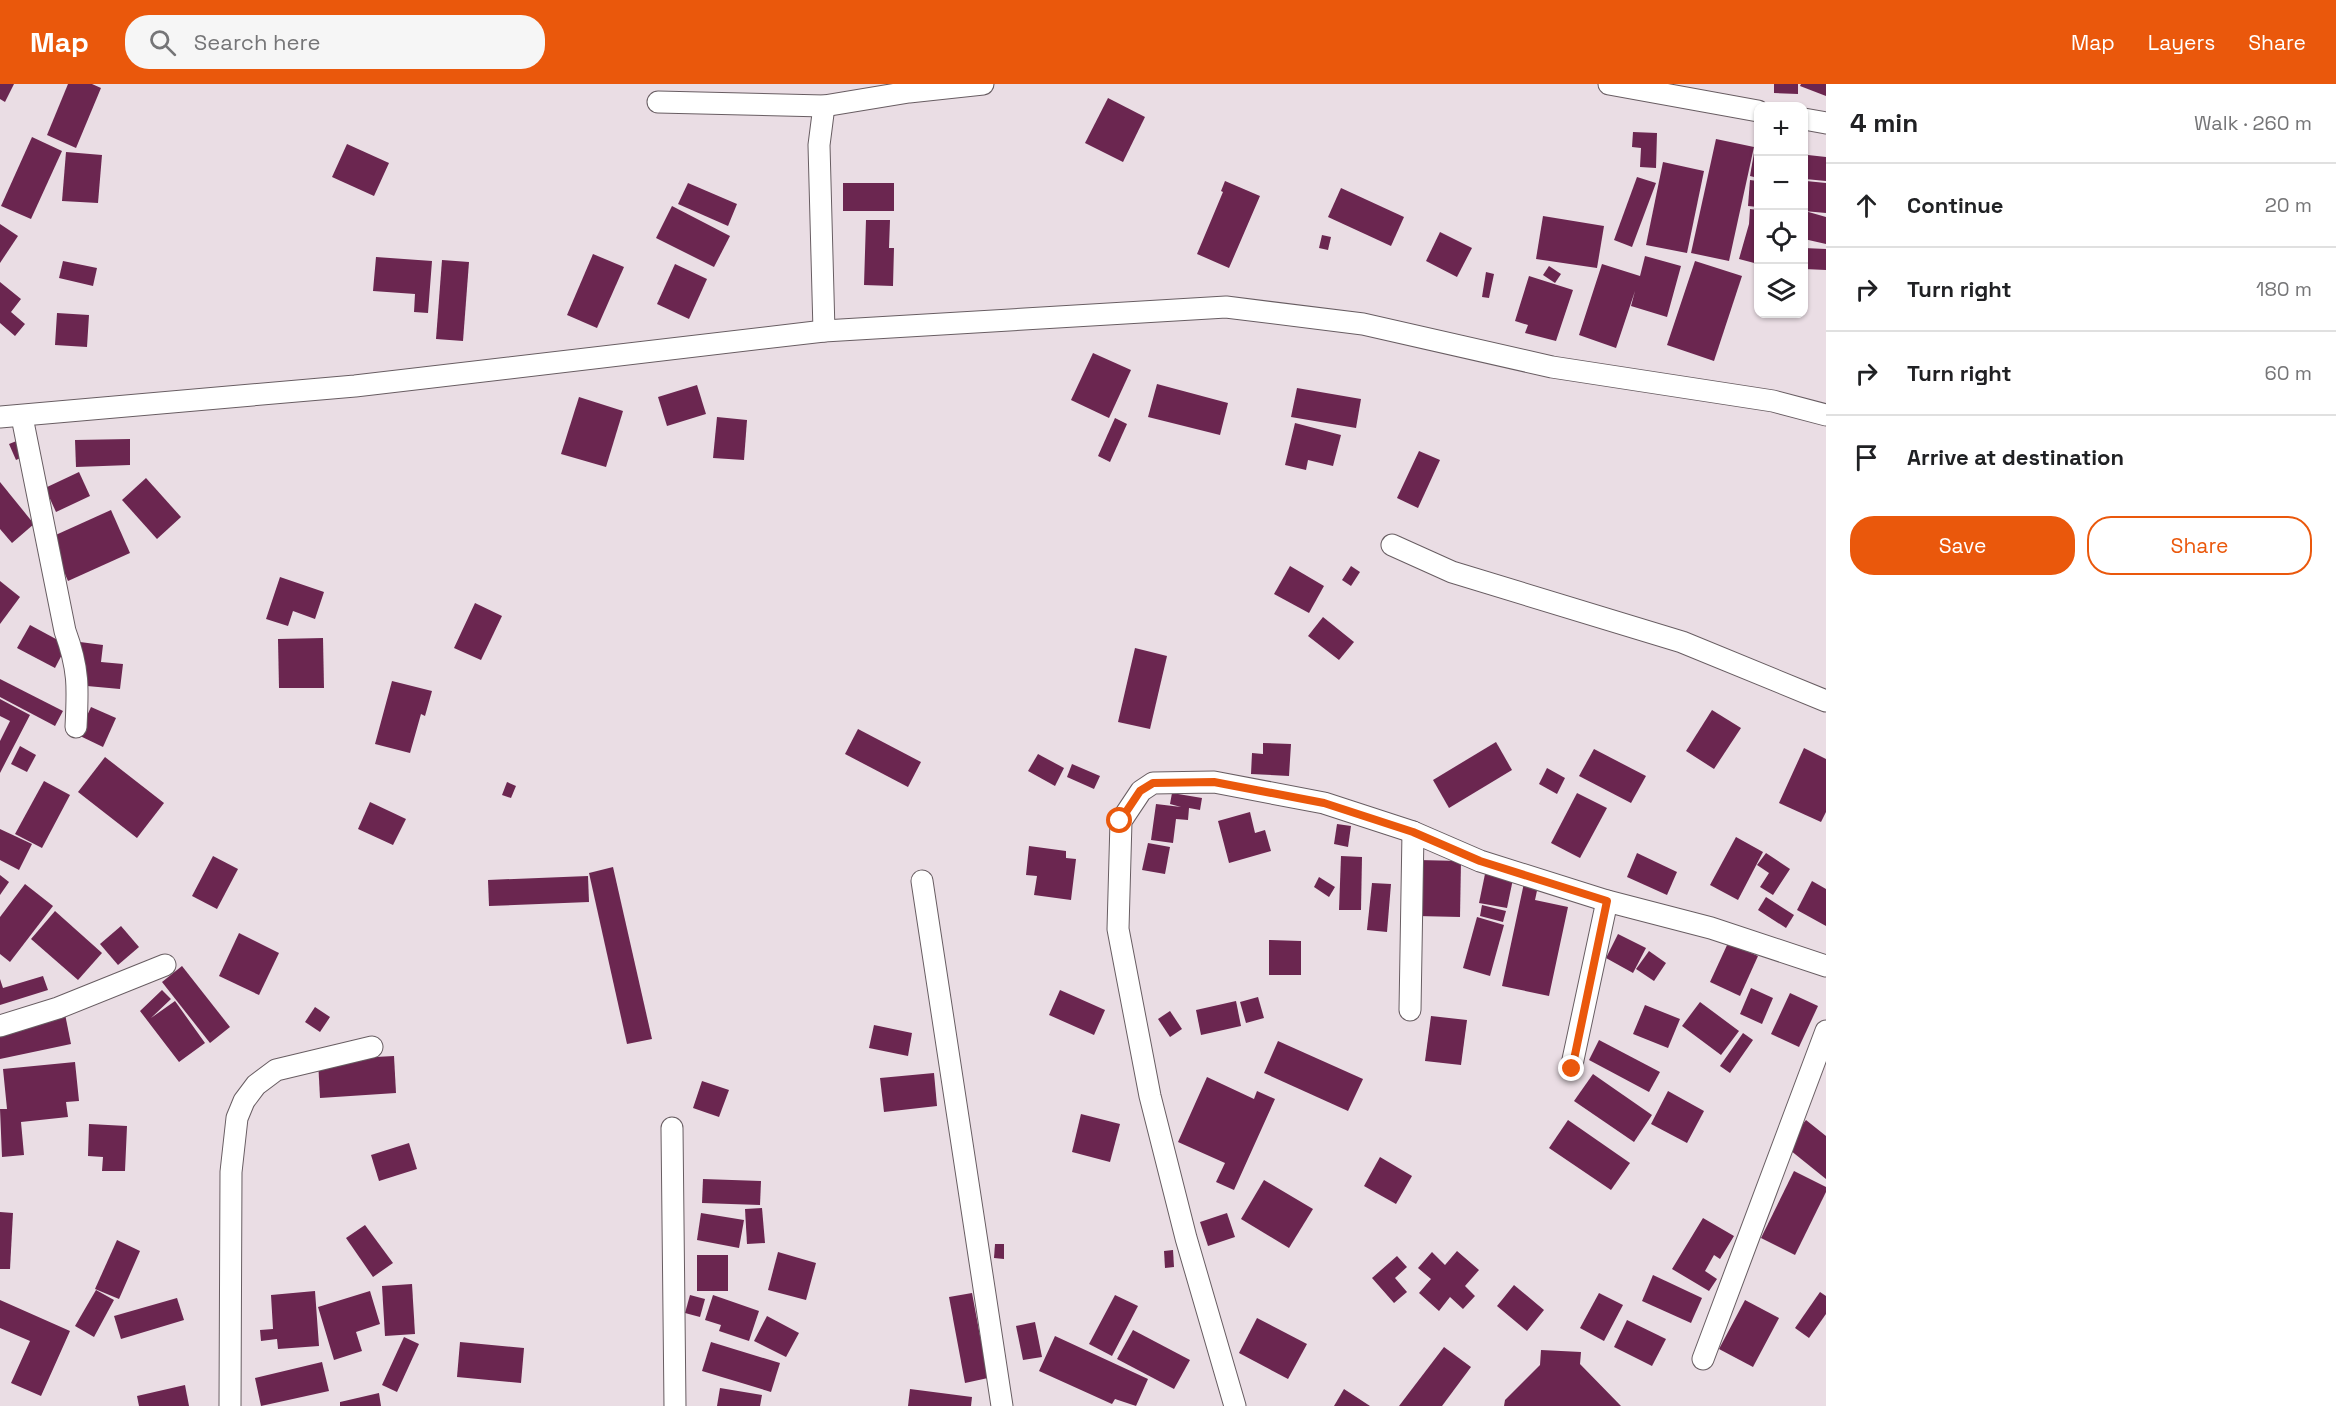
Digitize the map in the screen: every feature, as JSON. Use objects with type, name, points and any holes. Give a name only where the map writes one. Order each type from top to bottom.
[{"type":"street","points":[[658,102],[824,106],[909,92],[983,84]]},
{"type":"street","points":[[1609,84],[1754,110]]},
{"type":"street","points":[[824,106],[819,145],[824,331]]},
{"type":"street","points":[[1808,120],[1826,123]]},
{"type":"street","points":[[0,417],[22,417],[355,386],[824,331],[1226,307],[1363,324],[1552,367],[1773,401],[1826,415]]},
{"type":"street","points":[[22,417],[65,631],[75,659],[78,686],[76,728]]},
{"type":"street","points":[[1392,545],[1452,572],[1682,642],[1826,701]]},
{"type":"street","points":[[1235,1406],[1186,1238],[1147,1085],[1118,929],[1120,821],[1140,791],[1153,783],[1214,782],[1324,803],[1413,832],[1480,861],[1607,901],[1711,928],[1826,966]]},
{"type":"street","points":[[1410,1010],[1413,832]]},
{"type":"street","points":[[922,881],[1002,1406]]},
{"type":"street","points":[[1572,1069],[1607,901]]},
{"type":"street","points":[[0,1026],[58,1008],[165,965]]},
{"type":"street","points":[[1703,1359],[1826,1031]]},
{"type":"street","points":[[230,1406],[231,1172],[237,1119],[244,1101],[256,1085],[276,1070],[372,1047]]},
{"type":"street","points":[[672,1128],[675,1406]]},
{"type":"building","points":[[0,84],[14,84],[5,102],[0,99]]},
{"type":"building","points":[[68,84],[92,84],[101,88],[76,148],[47,135]]},
{"type":"building","points":[[1774,84],[1798,84],[1798,94],[1774,93]]},
{"type":"building","points":[[1801,84],[1826,84],[1826,96],[1800,86]]},
{"type":"building","points":[[1108,98],[1145,117],[1123,162],[1085,143]]},
{"type":"building","points":[[1633,132],[1657,133],[1656,168],[1640,167],[1641,148],[1632,147]]},
{"type":"building","points":[[32,137],[62,151],[31,219],[1,206]]},
{"type":"building","points":[[1716,139],[1754,147],[1729,261],[1691,253]]},
{"type":"building","points":[[347,144],[389,163],[374,196],[332,177]]},
{"type":"building","points":[[66,152],[102,155],[98,203],[62,201]]},
{"type":"building","points":[[1754,153],[1754,177],[1750,176]]},
{"type":"building","points":[[1808,155],[1826,157],[1826,181],[1808,179]]},
{"type":"building","points":[[1663,162],[1704,171],[1687,253],[1646,245]]},
{"type":"building","points":[[1637,177],[1656,183],[1632,247],[1614,240]]},
{"type":"building","points":[[1750,180],[1754,180],[1754,207],[1748,206]]},
{"type":"building","points":[[1225,181],[1260,196],[1229,268],[1197,254],[1223,192],[1221,191]]},
{"type":"building","points":[[1808,181],[1826,183],[1826,213],[1808,211]]},
{"type":"building","points":[[688,183],[737,204],[728,226],[678,204]]},
{"type":"building","points":[[843,183],[894,183],[894,211],[843,211]]},
{"type":"building","points":[[1341,188],[1404,217],[1391,246],[1328,217]]},
{"type":"building","points":[[672,206],[730,236],[714,267],[656,238]]},
{"type":"building","points":[[1750,209],[1754,210],[1754,263],[1739,259],[1749,224]]},
{"type":"building","points":[[1808,212],[1826,217],[1826,244],[1808,240]]},
{"type":"building","points":[[1543,216],[1604,226],[1597,268],[1536,259]]},
{"type":"building","points":[[866,220],[890,220],[889,248],[894,248],[893,286],[864,285]]},
{"type":"building","points":[[0,224],[18,236],[0,263]]},
{"type":"building","points":[[1440,232],[1472,248],[1457,277],[1426,261]]},
{"type":"building","points":[[1322,235],[1331,237],[1328,250],[1319,248]]},
{"type":"building","points":[[1808,248],[1826,249],[1826,270],[1808,269]]},
{"type":"building","points":[[593,254],[624,267],[597,328],[567,315]]},
{"type":"building","points":[[1645,256],[1681,266],[1667,317],[1631,306],[1635,291],[1616,348],[1579,335],[1602,264],[1640,276]]},
{"type":"building","points":[[376,257],[432,261],[428,313],[414,312],[415,294],[373,291]]},
{"type":"building","points":[[442,260],[469,262],[463,341],[436,339]]},
{"type":"building","points":[[63,261],[97,268],[93,286],[59,278]]},
{"type":"building","points":[[1695,261],[1742,276],[1714,361],[1667,345]]},
{"type":"building","points":[[675,264],[707,279],[689,319],[657,304]]},
{"type":"building","points":[[1549,266],[1561,274],[1555,283],[1543,275]]},
{"type":"building","points":[[1486,272],[1494,274],[1489,298],[1482,297]]},
{"type":"building","points":[[1529,276],[1573,290],[1556,341],[1525,333],[1528,325],[1515,321]]},
{"type":"building","points":[[0,282],[21,299],[11,312],[25,324],[15,336],[0,323]]},
{"type":"building","points":[[57,313],[89,315],[87,347],[55,345]]},
{"type":"building","points":[[1093,353],[1131,370],[1109,418],[1071,400]]},
{"type":"building","points":[[1157,384],[1228,403],[1220,435],[1148,417]]},
{"type":"building","points":[[697,385],[706,414],[667,426],[658,397]]},
{"type":"building","points":[[1297,388],[1361,399],[1356,428],[1291,417]]},
{"type":"building","points":[[579,397],[623,411],[606,467],[561,454]]},
{"type":"building","points":[[717,417],[747,420],[744,460],[713,458]]},
{"type":"building","points":[[1115,418],[1127,424],[1110,462],[1098,456]]},
{"type":"building","points":[[1295,423],[1341,435],[1333,466],[1308,460],[1306,470],[1285,465]]},
{"type":"building","points":[[130,439],[130,465],[76,467],[75,440]]},
{"type":"building","points":[[19,440],[25,456],[16,460],[9,444]]},
{"type":"building","points":[[1419,451],[1440,460],[1418,508],[1397,498]]},
{"type":"building","points":[[79,472],[90,496],[56,512],[45,488]]},
{"type":"building","points":[[146,478],[181,517],[157,539],[122,500]]},
{"type":"building","points":[[0,482],[34,524],[12,543],[0,529]]},
{"type":"building","points":[[111,510],[130,553],[68,581],[49,538]]},
{"type":"building","points":[[1290,566],[1324,586],[1309,613],[1274,594]]},
{"type":"building","points":[[1351,566],[1360,572],[1351,586],[1342,580]]},
{"type":"building","points":[[280,577],[324,592],[315,619],[293,611],[288,626],[266,619]]},
{"type":"building","points":[[0,581],[20,597],[0,624]]},
{"type":"building","points":[[475,603],[502,616],[481,660],[454,648]]},
{"type":"building","points":[[1323,617],[1354,642],[1339,660],[1308,636]]},
{"type":"building","points":[[30,625],[67,645],[55,668],[17,648]]},
{"type":"building","points":[[323,638],[324,688],[279,688],[278,639]]},
{"type":"building","points":[[80,642],[103,645],[101,662],[123,664],[120,689],[76,685]]},
{"type":"building","points":[[1135,648],[1167,656],[1150,729],[1118,722]]},
{"type":"building","points":[[0,679],[63,711],[55,726],[0,697]]},
{"type":"building","points":[[392,681],[432,691],[425,716],[421,714],[410,753],[375,744]]},
{"type":"building","points":[[0,699],[30,715],[0,773],[0,741],[10,721],[0,716]]},
{"type":"building","points":[[91,707],[116,718],[103,747],[78,735]]},
{"type":"building","points":[[1712,710],[1741,728],[1714,769],[1686,751]]},
{"type":"building","points":[[858,729],[921,762],[908,787],[845,754]]},
{"type":"building","points":[[1496,742],[1512,770],[1449,808],[1433,780]]},
{"type":"building","points":[[1263,743],[1291,744],[1289,776],[1251,774],[1252,753],[1263,754]]},
{"type":"building","points":[[20,746],[36,755],[27,772],[11,764]]},
{"type":"building","points":[[1804,748],[1826,759],[1826,812],[1821,822],[1779,803]]},
{"type":"building","points":[[1594,749],[1646,776],[1631,803],[1579,776]]},
{"type":"building","points":[[1038,754],[1064,768],[1055,786],[1028,771]]},
{"type":"building","points":[[105,757],[164,803],[137,838],[78,792]]},
{"type":"building","points":[[1072,764],[1100,776],[1094,789],[1067,777]]},
{"type":"building","points":[[1547,768],[1565,778],[1557,794],[1539,784]]},
{"type":"building","points":[[44,781],[70,795],[42,848],[15,834]]},
{"type":"building","points":[[507,782],[516,786],[511,798],[502,795]]},
{"type":"building","points":[[1172,793],[1202,798],[1200,810],[1189,808],[1188,820],[1176,819],[1173,843],[1151,840],[1156,804],[1181,807],[1170,804]]},
{"type":"building","points":[[1577,793],[1607,808],[1580,858],[1551,843]]},
{"type":"building","points":[[370,802],[406,819],[393,845],[358,829]]},
{"type":"building","points":[[1250,812],[1255,833],[1265,830],[1271,851],[1229,863],[1218,821]]},
{"type":"building","points":[[1337,824],[1351,826],[1348,847],[1334,844]]},
{"type":"building","points":[[0,829],[32,844],[19,870],[0,860]]},
{"type":"building","points":[[1736,837],[1763,852],[1738,900],[1710,885]]},
{"type":"building","points":[[1148,843],[1170,847],[1165,874],[1142,870]]},
{"type":"building","points":[[1029,846],[1066,851],[1066,858],[1076,859],[1071,900],[1034,895],[1037,876],[1026,875]]},
{"type":"building","points":[[1637,853],[1677,872],[1667,895],[1627,877]]},
{"type":"building","points":[[1766,853],[1790,869],[1773,895],[1760,887],[1769,873],[1757,865]]},
{"type":"building","points":[[213,856],[238,869],[217,909],[192,896]]},
{"type":"building","points":[[1341,856],[1362,857],[1361,910],[1339,910]]},
{"type":"building","points":[[1418,860],[1461,861],[1460,917],[1417,916]]},
{"type":"building","points":[[613,867],[652,1039],[627,1044],[589,873]]},
{"type":"building","points":[[1485,874],[1513,879],[1507,908],[1479,903]]},
{"type":"building","points":[[0,875],[9,882],[0,895]]},
{"type":"building","points":[[588,876],[589,902],[489,906],[488,880]]},
{"type":"building","points":[[1319,877],[1335,887],[1329,897],[1314,887]]},
{"type":"building","points":[[1812,881],[1826,889],[1826,926],[1797,910]]},
{"type":"building","points":[[1372,883],[1391,884],[1387,932],[1367,930]]},
{"type":"building","points":[[1524,883],[1538,886],[1535,900],[1568,907],[1549,996],[1502,986]]},
{"type":"building","points":[[25,884],[53,906],[10,962],[0,954],[0,917]]},
{"type":"building","points":[[1766,897],[1794,915],[1786,928],[1758,910]]},
{"type":"building","points":[[1482,905],[1506,911],[1503,922],[1480,916]]},
{"type":"building","points":[[55,911],[102,953],[78,980],[31,939]]},
{"type":"building","points":[[1477,917],[1504,925],[1490,976],[1463,968]]},
{"type":"building","points":[[121,926],[139,947],[118,965],[100,944]]},
{"type":"building","points":[[239,933],[279,953],[259,995],[219,976]]},
{"type":"building","points":[[1618,934],[1646,948],[1633,973],[1606,958]]},
{"type":"building","points":[[1269,940],[1301,941],[1301,975],[1269,975]]},
{"type":"building","points":[[1728,943],[1758,956],[1740,996],[1710,982]]},
{"type":"building","points":[[1649,951],[1666,963],[1654,981],[1636,969]]},
{"type":"building","points":[[182,966],[230,1027],[210,1043],[162,982]]},
{"type":"building","points":[[43,976],[48,990],[0,1005],[0,979],[3,988]]},
{"type":"building","points":[[1751,988],[1773,998],[1762,1024],[1740,1014]]},
{"type":"building","points":[[162,990],[171,999],[151,1018],[175,1001],[205,1043],[179,1062],[140,1011]]},
{"type":"building","points":[[1060,990],[1105,1010],[1094,1035],[1049,1015]]},
{"type":"building","points":[[1790,993],[1818,1006],[1799,1047],[1771,1034]]},
{"type":"building","points":[[1258,997],[1264,1018],[1246,1023],[1240,1002]]},
{"type":"building","points":[[1236,1001],[1241,1026],[1201,1035],[1196,1010]]},
{"type":"building","points":[[1700,1002],[1739,1031],[1721,1055],[1682,1026]]},
{"type":"building","points":[[1645,1005],[1680,1019],[1668,1048],[1633,1034]]},
{"type":"building","points":[[315,1007],[330,1017],[320,1032],[305,1022]]},
{"type":"building","points":[[1170,1011],[1182,1029],[1170,1037],[1158,1019]]},
{"type":"building","points":[[65,1014],[71,1044],[0,1059],[0,1029]]},
{"type":"building","points":[[1431,1016],[1467,1020],[1461,1065],[1425,1061]]},
{"type":"building","points":[[874,1025],[912,1033],[908,1056],[869,1048]]},
{"type":"building","points":[[1743,1033],[1753,1040],[1730,1073],[1720,1066]]},
{"type":"building","points":[[1599,1040],[1660,1072],[1649,1092],[1589,1060]]},
{"type":"building","points":[[1278,1041],[1363,1079],[1348,1111],[1264,1073]]},
{"type":"building","points":[[394,1056],[396,1093],[320,1098],[318,1060]]},
{"type":"building","points":[[75,1062],[79,1101],[66,1102],[68,1117],[21,1122],[24,1155],[2,1157],[0,1109],[7,1109],[3,1069]]},
{"type":"building","points":[[934,1073],[937,1106],[884,1112],[880,1078]]},
{"type":"building","points":[[1593,1074],[1652,1115],[1634,1142],[1574,1101]]},
{"type":"building","points":[[1207,1077],[1254,1099],[1257,1091],[1275,1099],[1234,1190],[1216,1182],[1225,1163],[1178,1142]]},
{"type":"building","points":[[702,1081],[729,1090],[719,1117],[693,1108]]},
{"type":"building","points":[[1668,1091],[1704,1111],[1687,1143],[1651,1124]]},
{"type":"building","points":[[1081,1114],[1120,1124],[1110,1162],[1072,1152]]},
{"type":"building","points":[[1568,1120],[1630,1163],[1611,1190],[1549,1148]]},
{"type":"building","points":[[1806,1120],[1826,1136],[1826,1179],[1785,1146]]},
{"type":"building","points":[[89,1124],[127,1126],[125,1171],[102,1171],[103,1157],[88,1156]]},
{"type":"building","points":[[409,1143],[417,1169],[379,1181],[371,1155]]},
{"type":"building","points":[[1380,1157],[1412,1176],[1396,1204],[1364,1186]]},
{"type":"building","points":[[1794,1171],[1826,1187],[1826,1192],[1795,1255],[1761,1238]]},
{"type":"building","points":[[703,1179],[761,1181],[760,1205],[702,1203]]},
{"type":"building","points":[[1264,1180],[1313,1209],[1289,1248],[1241,1219]]},
{"type":"building","points":[[762,1208],[765,1243],[747,1244],[745,1209]]},
{"type":"building","points":[[0,1212],[13,1213],[10,1269],[0,1269]]},
{"type":"building","points":[[701,1213],[744,1220],[739,1248],[697,1240]]},
{"type":"building","points":[[1227,1213],[1235,1237],[1208,1246],[1200,1222]]},
{"type":"building","points":[[1703,1218],[1734,1236],[1720,1259],[1714,1255],[1705,1271],[1717,1279],[1709,1291],[1672,1269]]},
{"type":"building","points":[[365,1225],[393,1263],[373,1277],[346,1238]]},
{"type":"building","points":[[117,1240],[140,1251],[119,1299],[95,1289]]},
{"type":"building","points":[[995,1244],[1004,1244],[1004,1259],[994,1258]]},
{"type":"building","points":[[1173,1250],[1174,1267],[1165,1268],[1164,1251]]},
{"type":"building","points":[[1457,1251],[1479,1270],[1465,1286],[1475,1296],[1463,1309],[1450,1297],[1439,1311],[1419,1293],[1431,1279],[1418,1268],[1432,1252],[1445,1265]]},
{"type":"building","points":[[778,1252],[816,1263],[806,1300],[768,1290]]},
{"type":"building","points":[[697,1255],[728,1255],[728,1291],[697,1291]]},
{"type":"building","points":[[1397,1256],[1407,1267],[1395,1278],[1407,1292],[1394,1303],[1372,1278]]},
{"type":"building","points":[[1653,1275],[1702,1298],[1691,1323],[1642,1301]]},
{"type":"building","points":[[412,1284],[415,1334],[385,1336],[382,1286]]},
{"type":"building","points":[[1514,1285],[1544,1310],[1527,1331],[1497,1306]]},
{"type":"building","points":[[96,1290],[114,1300],[94,1337],[75,1326]]},
{"type":"building","points":[[315,1291],[319,1346],[278,1349],[277,1339],[261,1341],[260,1330],[273,1329],[271,1295]]},
{"type":"building","points":[[370,1291],[380,1324],[356,1332],[362,1351],[334,1360],[318,1307]]},
{"type":"building","points":[[1820,1292],[1826,1296],[1826,1314],[1809,1338],[1795,1328]]},
{"type":"building","points":[[972,1293],[988,1378],[965,1383],[949,1297]]},
{"type":"building","points":[[1599,1293],[1623,1305],[1604,1341],[1580,1328]]},
{"type":"building","points":[[690,1295],[705,1299],[700,1317],[685,1313]]},
{"type":"building","points":[[713,1295],[759,1311],[749,1341],[719,1331],[721,1325],[705,1320]]},
{"type":"building","points":[[1115,1295],[1138,1306],[1112,1356],[1089,1344]]},
{"type":"building","points":[[177,1298],[184,1320],[121,1339],[114,1316]]},
{"type":"building","points":[[0,1300],[70,1331],[41,1396],[11,1383],[30,1341],[0,1328]]},
{"type":"building","points":[[1745,1300],[1779,1318],[1753,1367],[1719,1349]]},
{"type":"building","points":[[767,1316],[799,1333],[786,1357],[754,1341]]},
{"type":"building","points":[[1257,1318],[1307,1344],[1288,1379],[1239,1353]]},
{"type":"building","points":[[1627,1320],[1666,1339],[1652,1366],[1614,1347]]},
{"type":"building","points":[[1035,1322],[1042,1357],[1023,1360],[1016,1326]]},
{"type":"building","points":[[1133,1330],[1190,1360],[1174,1389],[1117,1359]]},
{"type":"building","points":[[1055,1336],[1148,1379],[1136,1406],[1115,1399],[1112,1404],[1039,1371]]},
{"type":"building","points":[[404,1337],[419,1344],[397,1392],[382,1385]]},
{"type":"building","points":[[460,1342],[524,1348],[521,1383],[457,1377]]},
{"type":"building","points":[[711,1342],[780,1363],[771,1392],[702,1371]]},
{"type":"building","points":[[1444,1347],[1471,1367],[1442,1406],[1399,1406]]},
{"type":"building","points":[[1541,1350],[1581,1352],[1580,1364],[1621,1406],[1504,1406],[1505,1400],[1540,1365]]},
{"type":"building","points":[[322,1362],[329,1391],[261,1406],[255,1378]]},
{"type":"building","points":[[185,1385],[189,1406],[139,1406],[137,1396]]},
{"type":"building","points":[[720,1388],[762,1395],[760,1406],[717,1406]]},
{"type":"building","points":[[910,1389],[972,1397],[971,1406],[908,1406]]},
{"type":"building","points":[[1344,1389],[1370,1406],[1334,1406]]},
{"type":"building","points":[[379,1393],[381,1406],[340,1406],[340,1402]]},
{"type":"route","points":[[1120,821],[1140,791],[1153,783],[1214,782],[1324,803],[1413,832],[1480,861],[1607,901],[1572,1069]]}]
